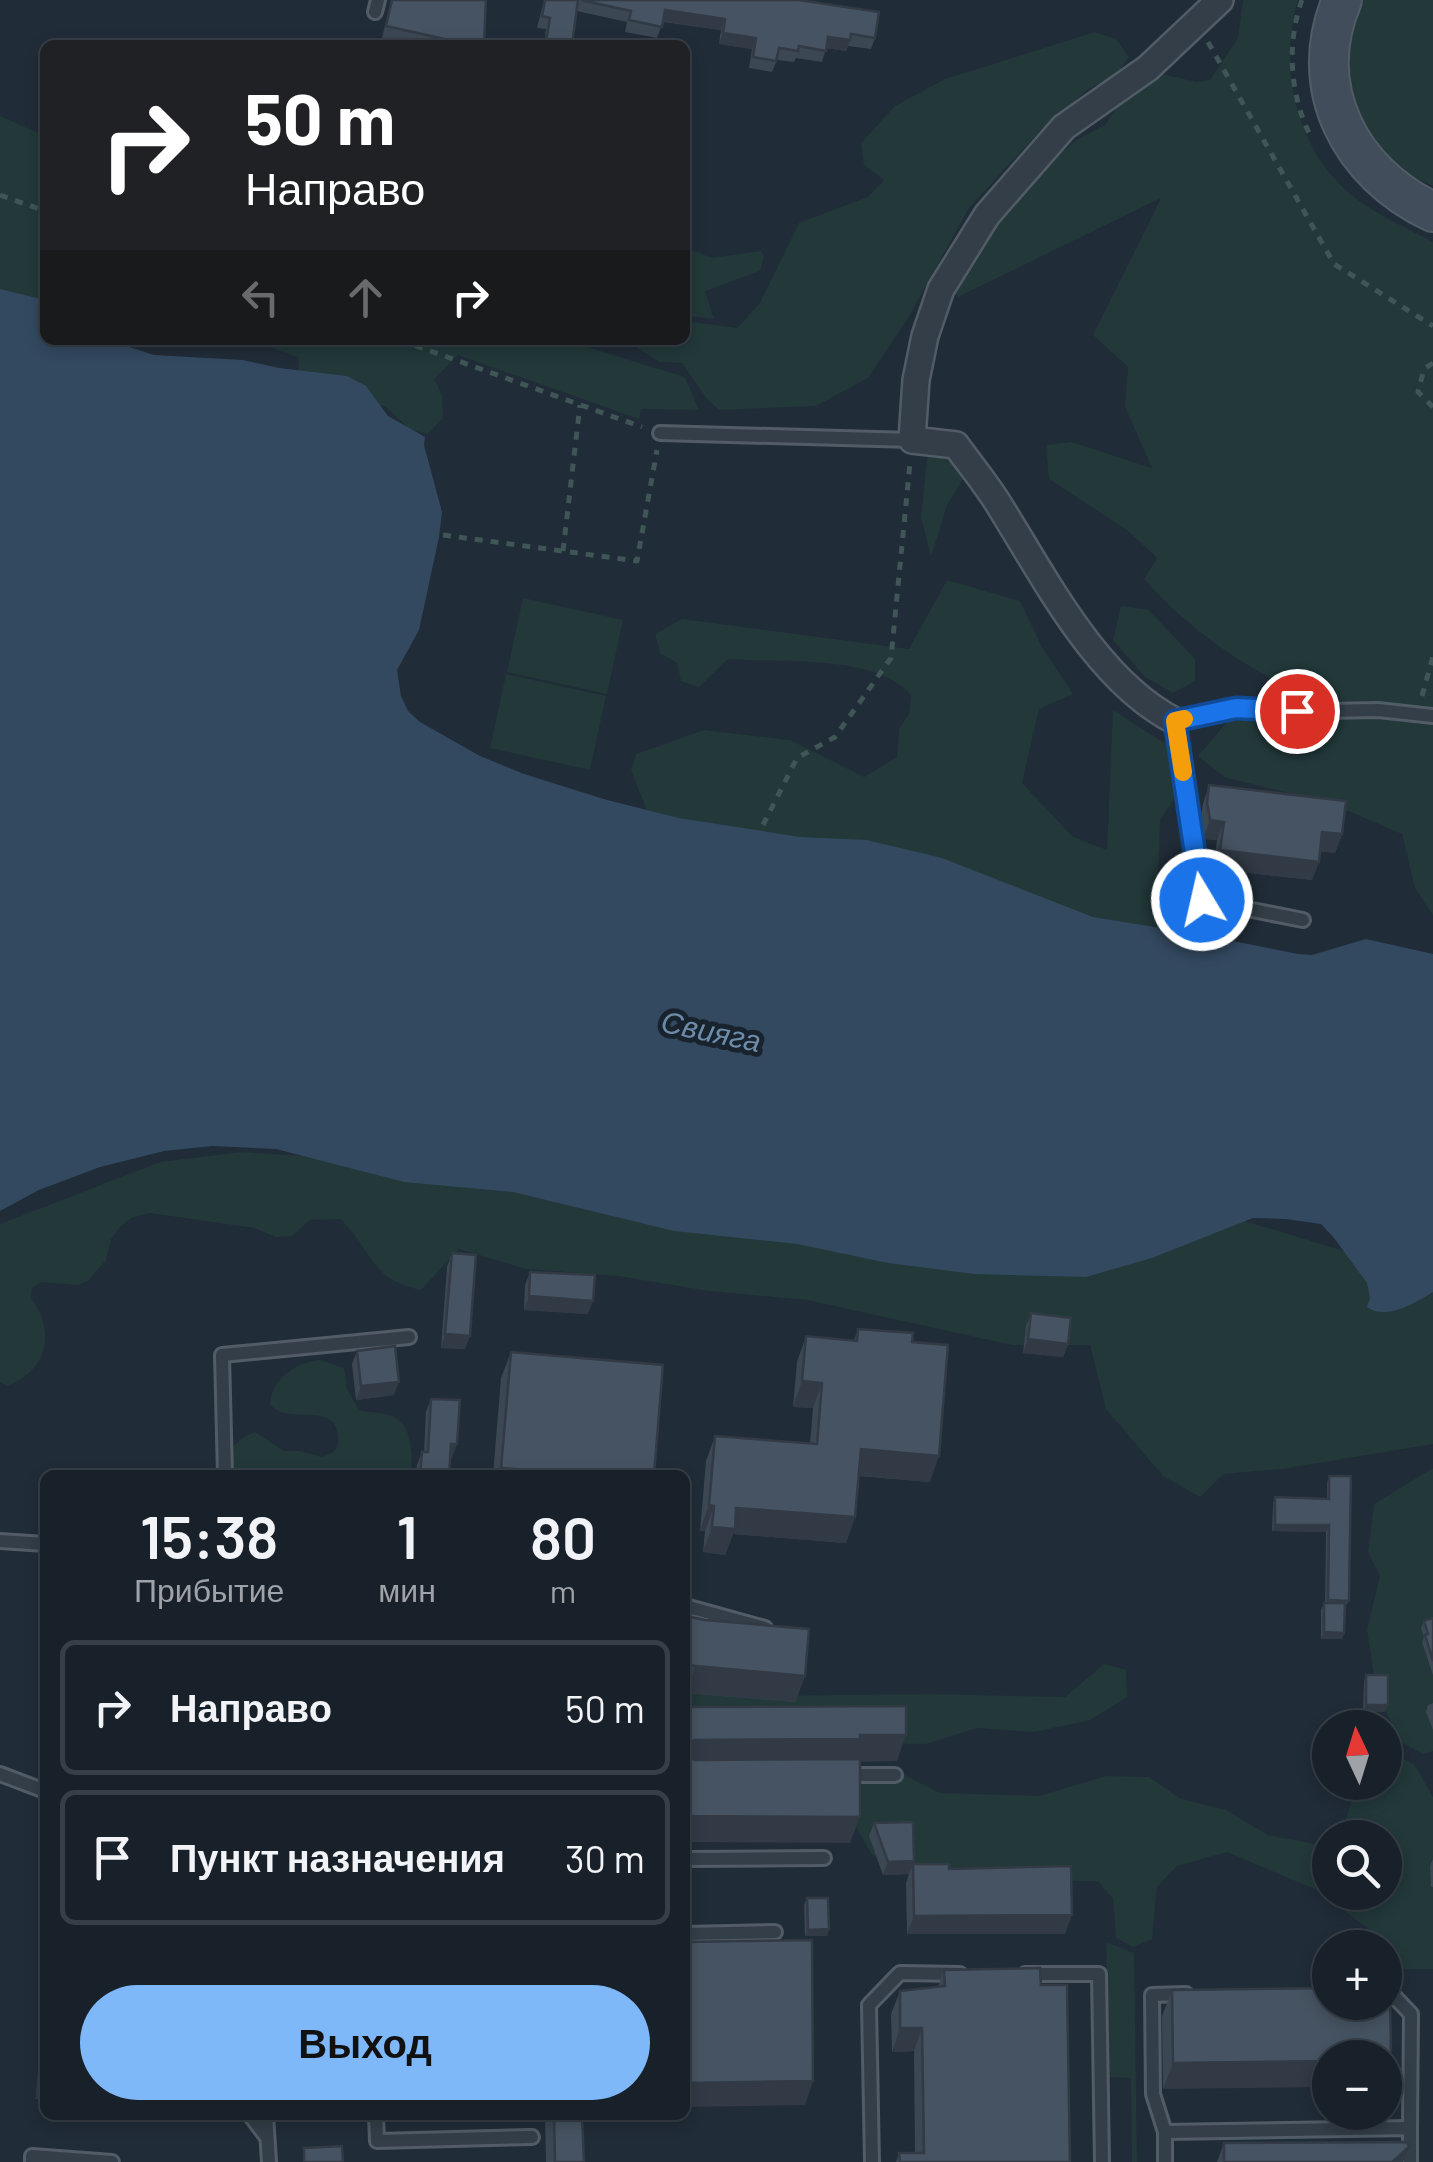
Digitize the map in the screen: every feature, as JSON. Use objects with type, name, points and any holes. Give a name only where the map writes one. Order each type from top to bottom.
[{"type":"street","points":[[1175,721],[1148,707],[1086,640],[1051,591],[999,504],[956,445],[912,440],[916,380],[925,336],[942,288],[987,215],[1064,126],[1148,68],[1220,0]]},
{"type":"street","points":[[1342,0],[1330,50],[1330,84],[1336,108],[1355,150],[1372,170],[1398,192],[1433,212]]},
{"type":"lane","points":[[660,433],[912,440]]},
{"type":"lane","points":[[1303,920],[1202,900],[1175,721],[1236,708],[1270,712],[1378,710],[1433,716]]},
{"type":"lane","points":[[226,1470],[222,1356],[409,1336]]},
{"type":"lane","points":[[0,1541],[40,1544]]},
{"type":"lane","points":[[690,1607],[768,1629]]},
{"type":"lane","points":[[0,1774],[40,1789]]},
{"type":"lane","points":[[818,1776],[894,1775]]},
{"type":"lane","points":[[690,1859],[824,1858]]},
{"type":"lane","points":[[690,1934],[775,1932]]},
{"type":"lane","points":[[872,2162],[870,2005],[900,1973],[980,1974]]},
{"type":"lane","points":[[1020,1974],[1100,1974],[1102,2162]]},
{"type":"lane","points":[[1166,2162],[1165,2132],[1153,2094],[1152,1995],[1192,1994]]},
{"type":"lane","points":[[1402,2005],[1411,2014],[1410,2162]]},
{"type":"lane","points":[[254,2120],[267,2138]]},
{"type":"lane","points":[[266,2120],[269,2162]]},
{"type":"lane","points":[[376,2120],[376,2141],[532,2138]]},
{"type":"lane","points":[[1165,2132],[1410,2128]]},
{"type":"lane","points":[[32,2162],[32,2156],[112,2162]]},
{"type":"path","points":[[1197,22],[1334,264],[1433,326]]},
{"type":"path","points":[[0,195],[40,210]]},
{"type":"path","points":[[414,345],[660,433],[638,561],[443,535]]},
{"type":"path","points":[[1433,363],[1424,369],[1418,392],[1433,407]]},
{"type":"path","points":[[563,551],[580,405]]},
{"type":"path","points":[[762,825],[797,758],[835,738],[891,658],[912,440]]},
{"type":"path","points":[[1416,714],[1433,656]]},
{"type":"green space","points":[[1243,0],[1298,0],[1292,28],[1292,85],[1309,140],[1342,187],[1373,210],[1433,242],[1433,915],[1415,888],[1402,834],[1332,804],[1224,777],[1198,756],[1227,722],[1283,715],[1274,680],[1221,648],[1172,608],[1144,579],[1157,558],[1128,531],[1049,479],[1046,445],[1071,442],[1152,468],[1125,407],[1128,367],[1093,335],[1161,198],[958,297],[952,288],[1032,176],[1078,139],[1105,125],[1123,98],[1158,73],[1197,82],[1210,80],[1238,38]]},
{"type":"green space","points":[[1355,0],[1433,0],[1433,186],[1405,172],[1383,154],[1355,110],[1346,58]]},
{"type":"green space","points":[[1095,32],[1116,39],[1129,57],[1116,75],[1087,90],[1040,131],[969,208],[908,318],[868,378],[816,406],[719,410],[682,363],[660,362],[633,345],[690,345],[690,322],[737,328],[760,303],[799,223],[868,197],[884,180],[864,165],[861,143],[895,106],[945,79]]},
{"type":"green space","points":[[0,116],[40,134],[40,315],[0,305]]},
{"type":"green space","points":[[690,249],[712,258],[761,251],[764,257],[760,271],[705,291],[714,319],[690,316]]},
{"type":"green space","points":[[265,345],[587,345],[685,377],[699,410],[641,409],[639,419],[458,355],[434,379],[442,395],[443,418],[428,434],[410,430],[386,407],[299,376],[298,357]]},
{"type":"green space","points":[[930,432],[955,453],[963,479],[947,505],[931,557],[921,517]]},
{"type":"green space","points":[[947,580],[1020,601],[1042,647],[1073,694],[1039,709],[1022,783],[1073,837],[1107,850],[1113,710],[1166,744],[1174,799],[1160,820],[1158,885],[1193,900],[1189,959],[653,826],[631,770],[636,754],[704,730],[790,740],[864,777],[897,757],[899,729],[909,714],[911,695],[875,673],[799,661],[728,659],[699,687],[681,681],[677,663],[660,653],[655,634],[682,619],[909,649]]},
{"type":"green space","points":[[523,598],[623,620],[607,694],[507,672]]},
{"type":"green space","points":[[1121,606],[1149,610],[1195,659],[1195,681],[1173,693],[1145,677],[1113,640]]},
{"type":"green space","points":[[506,674],[606,696],[590,770],[490,748]]},
{"type":"green space","points":[[241,1152],[1235,1218],[1433,1278],[1433,1444],[1282,1469],[1224,1474],[1200,1497],[1163,1476],[1106,1409],[1090,1345],[1012,1345],[807,1300],[709,1291],[618,1276],[526,1269],[459,1249],[421,1290],[381,1271],[340,1219],[310,1220],[292,1236],[276,1237],[254,1228],[150,1213],[131,1218],[111,1239],[106,1260],[88,1281],[78,1285],[41,1282],[32,1288],[31,1298],[44,1324],[44,1349],[32,1371],[7,1386],[0,1382],[0,1224],[160,1162]]},
{"type":"green space","points":[[320,1360],[344,1368],[347,1389],[359,1410],[399,1420],[411,1446],[411,1470],[220,1470],[231,1449],[255,1432],[284,1451],[322,1457],[335,1450],[338,1442],[331,1420],[288,1414],[270,1404],[280,1380],[302,1364]]},
{"type":"green space","points":[[1433,1468],[1433,1751],[1423,1754],[1402,1743],[1402,1710],[1385,1710],[1377,1694],[1367,1630],[1380,1576],[1368,1552],[1374,1504]]},
{"type":"green space","points":[[1104,1664],[1126,1670],[1127,1697],[1090,1720],[1034,1732],[977,1728],[926,1744],[690,1742],[690,1688],[726,1696],[1065,1697]]},
{"type":"green space","points":[[1402,1759],[1414,1764],[1433,1797],[1433,1969],[1402,1969],[1402,1930],[1368,1930],[1343,1910],[1402,1910],[1402,1820],[1346,1820],[1352,1800],[1402,1800]]},
{"type":"green space","points":[[901,1773],[940,1793],[1039,1796],[1106,1776],[1149,1777],[1181,1799],[1226,1810],[1268,1835],[1312,1843],[1312,1888],[1227,1852],[1177,1866],[1157,1887],[1152,1939],[1133,1947],[1116,1938],[1113,1899],[1098,1881],[925,1876],[872,1855],[840,1799],[844,1774]]},
{"type":"green space","points":[[1106,1942],[1134,1953],[1137,2162],[1132,2162],[1131,2078],[1109,2077]]},
{"type":"water","name":"Свияга","points":[[0,289],[40,299],[40,345],[125,345],[154,355],[243,360],[347,376],[366,386],[388,416],[425,437],[442,512],[419,630],[397,670],[401,696],[408,711],[420,722],[480,756],[607,800],[679,818],[800,837],[867,840],[942,858],[1093,917],[1197,934],[1196,941],[1206,943],[1208,936],[1312,955],[1366,939],[1433,954],[1433,1292],[1391,1311],[1367,1307],[1367,1283],[1321,1224],[1286,1219],[1253,1218],[1152,1258],[1086,1277],[974,1274],[888,1263],[797,1244],[674,1231],[513,1192],[404,1182],[276,1149],[212,1146],[164,1151],[100,1167],[39,1190],[0,1211]]},
{"type":"building","points":[[392,0],[486,0],[484,40],[449,40],[386,26]]},
{"type":"building","points":[[545,0],[578,0],[573,40],[546,40],[550,18],[542,16]]},
{"type":"building","points":[[581,0],[799,0],[879,12],[875,38],[851,34],[850,40],[828,37],[826,51],[799,46],[798,51],[779,48],[776,61],[753,57],[756,38],[723,33],[725,19],[665,10],[662,27],[629,20],[631,11]]},
{"type":"building","points":[[1209,785],[1346,801],[1342,834],[1322,832],[1319,862],[1220,850],[1224,822],[1210,820]]},
{"type":"building","points":[[452,1253],[476,1255],[470,1336],[445,1334]]},
{"type":"building","points":[[530,1272],[595,1275],[593,1301],[529,1296]]},
{"type":"building","points":[[1031,1313],[1071,1318],[1068,1344],[1028,1339]]},
{"type":"building","points":[[858,1329],[913,1333],[912,1342],[948,1345],[939,1456],[861,1449],[855,1517],[736,1508],[735,1529],[712,1527],[714,1506],[709,1505],[715,1436],[817,1444],[822,1383],[802,1381],[806,1336],[857,1341]]},
{"type":"building","points":[[395,1346],[399,1382],[361,1386],[357,1351]]},
{"type":"building","points":[[511,1352],[663,1365],[654,1470],[501,1468]]},
{"type":"building","points":[[431,1399],[460,1400],[457,1444],[451,1444],[449,1470],[420,1470],[422,1452],[428,1452]]},
{"type":"building","points":[[1329,1476],[1351,1476],[1349,1601],[1328,1600],[1329,1525],[1275,1525],[1275,1497],[1329,1499]]},
{"type":"building","points":[[1324,1603],[1345,1603],[1344,1633],[1324,1632]]},
{"type":"building","points":[[690,1617],[809,1629],[805,1676],[690,1665]]},
{"type":"building","points":[[1433,1618],[1433,1661],[1424,1621]]},
{"type":"building","points":[[1366,1675],[1388,1675],[1388,1705],[1366,1705]]},
{"type":"building","points":[[906,1706],[906,1735],[694,1740],[690,1744],[690,1707]]},
{"type":"building","points":[[690,1758],[860,1759],[860,1817],[690,1816]]},
{"type":"building","points":[[913,1822],[914,1861],[888,1862],[874,1823]]},
{"type":"building","points":[[913,1864],[949,1864],[949,1869],[1071,1866],[1072,1915],[914,1916]]},
{"type":"building","points":[[807,1898],[828,1898],[829,1929],[808,1930]]},
{"type":"building","points":[[812,1940],[813,2081],[690,2083],[690,1942]]},
{"type":"building","points":[[1040,1968],[1041,1985],[1067,1985],[1070,2162],[900,2162],[899,2153],[924,2153],[922,2028],[900,2028],[900,1991],[945,1986],[944,1970]]},
{"type":"building","points":[[1312,1988],[1312,2020],[1390,2020],[1391,2040],[1312,2040],[1312,2061],[1173,2063],[1172,1990]]},
{"type":"building","points":[[554,2120],[582,2120],[584,2162],[555,2162]]},
{"type":"building","points":[[1407,2142],[1409,2147],[1392,2162],[1224,2162],[1224,2143]]},
{"type":"building","points":[[342,2146],[343,2162],[304,2162],[304,2148]]},
{"type":"slow traffic","points":[[1183,772],[1175,721],[1184,719]]},
{"type":"route","points":[[1202,900],[1175,721],[1236,708],[1297,711]]}]
